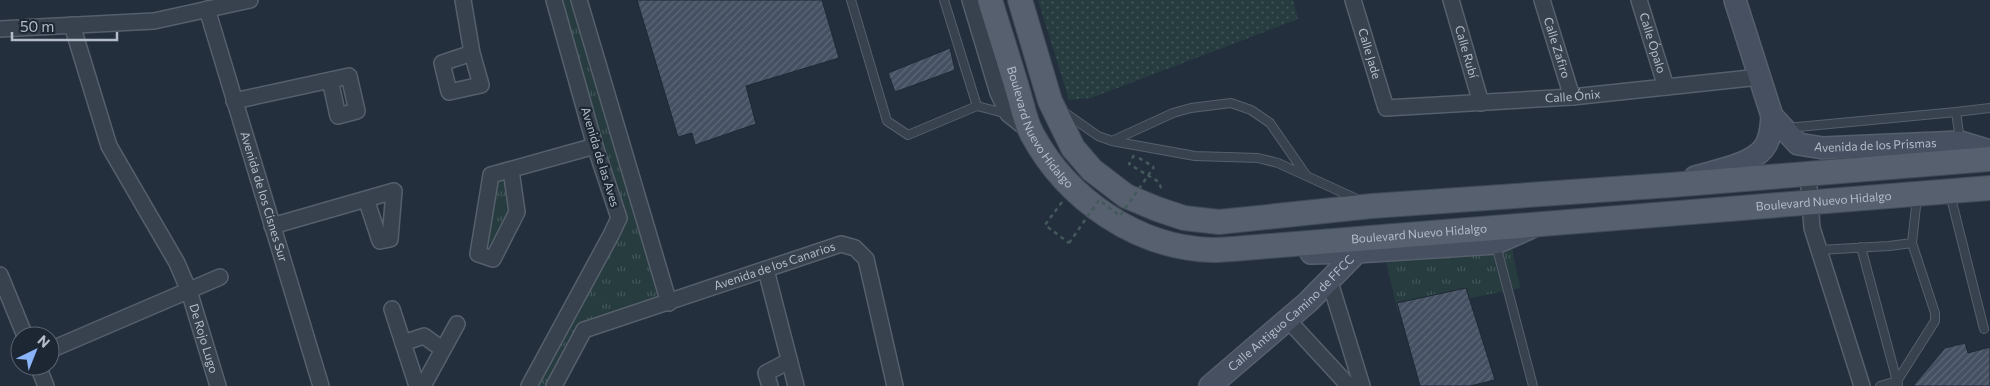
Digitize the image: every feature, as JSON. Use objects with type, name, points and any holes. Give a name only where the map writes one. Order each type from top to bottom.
[{"type":"main road","name":"Boulevard Nuevo Hidalgo","points":[[990,0],[1031,132],[1051,165],[1072,189],[1108,217],[1141,234],[1176,246],[1211,250],[1257,247],[1372,246],[1540,224],[1810,204],[1990,188]]},
{"type":"main road","name":"Boulevard Nuevo Hidalgo","points":[[1020,0],[1050,101],[1073,148],[1092,170],[1126,196],[1184,218],[1219,222],[1372,206],[1808,174]]},
{"type":"main road","points":[[1671,185],[1749,161],[1763,149],[1777,122],[1735,0]]},
{"type":"main road","name":"Avenida de los Prismas","points":[[1777,122],[1798,144],[1822,148],[1960,142],[1990,151]]},
{"type":"main road","points":[[1808,174],[1818,164],[1832,159],[1956,151],[1990,157]]},
{"type":"main road","points":[[1329,279],[1372,246],[1394,223],[1420,214],[1468,208],[1506,197]]},
{"type":"main road","points":[[1257,247],[1282,254],[1320,253],[1372,246],[1496,243],[1540,224]]},
{"type":"main road","name":"Calle Antiguo Camino de FFCC","points":[[1216,384],[1288,320],[1329,279],[1372,246]]},
{"type":"main road","points":[[1320,253],[1327,260],[1330,270],[1329,279]]},
{"type":"street","points":[[0,29],[154,21],[250,0]]},
{"type":"street","points":[[463,0],[472,53]]},
{"type":"street","name":"Avenida de las Aves","points":[[529,386],[619,218],[595,146],[554,0]]},
{"type":"street","name":"Avenida de las Aves","points":[[579,0],[669,303]]},
{"type":"street","points":[[970,0],[998,93],[1008,114],[1031,132]]},
{"type":"street","name":"Calle Jade","points":[[1353,0],[1386,108]]},
{"type":"street","name":"Calle Rubí","points":[[1451,0],[1481,103]]},
{"type":"street","name":"Calle Zafiro","points":[[1542,0],[1572,97]]},
{"type":"street","name":"Calle Ópalo","points":[[1639,0],[1666,87]]},
{"type":"street","name":"Avenida de los Cisnes Sur","points":[[207,9],[321,386]]},
{"type":"street","name":"De Rojo Lugo","points":[[72,25],[109,146],[177,263],[189,291],[218,386]]},
{"type":"street","name":"Calle Ónix","points":[[1386,108],[1572,97],[1760,77]]},
{"type":"street","points":[[234,101],[330,80]]},
{"type":"street","points":[[511,170],[517,212],[493,259],[478,254],[491,174],[595,146]]},
{"type":"street","points":[[1808,174],[1812,228],[1862,386]]},
{"type":"street","points":[[272,226],[366,199]]},
{"type":"street","points":[[619,218],[643,219]]},
{"type":"street","name":"Avenida de los Canarios","points":[[584,330],[841,244],[855,248],[866,259],[895,386]]},
{"type":"street","points":[[766,270],[796,386]]},
{"type":"street","points":[[0,275],[21,326]]},
{"type":"street","points":[[60,346],[220,277]]},
{"type":"street","points":[[1329,279],[1362,386]]},
{"type":"street","points":[[392,309],[416,386]]},
{"type":"street","points":[[554,386],[584,330],[568,313]]},
{"type":"street","points":[[1288,320],[1349,386]]},
{"type":"street","points":[[423,386],[457,324]]},
{"type":"street","points":[[402,343],[424,336],[442,349]]},
{"type":"street","points":[[1334,369],[1352,354]]},
{"type":"street","points":[[770,386],[766,372],[789,361]]},
{"type":"lane","points":[[851,0],[887,121],[908,135],[976,106],[1008,114]]},
{"type":"lane","points":[[944,0],[976,106]]},
{"type":"lane","points":[[1050,101],[1098,136],[1112,141],[1194,156],[1258,158],[1278,163],[1372,206]]},
{"type":"lane","points":[[1112,141],[1173,113],[1191,108],[1231,103],[1252,110],[1270,123],[1307,177]]},
{"type":"lane","points":[[1777,122],[1956,112],[1990,108]]},
{"type":"lane","points":[[1956,112],[1960,142]]},
{"type":"lane","points":[[1949,192],[1984,329]]},
{"type":"lane","points":[[1897,384],[1935,321],[1935,313],[1912,243],[1918,194]]},
{"type":"lane","points":[[1496,243],[1533,386]]},
{"type":"lane","points":[[1819,250],[1912,243]]},
{"type":"lane","points":[[1861,248],[1897,384]]},
{"type":"lane","points":[[1880,386],[1897,384]]},
{"type":"path","points":[[1072,189],[1045,225],[1069,243],[1099,200],[1120,216],[1154,167],[1134,155],[1129,164],[1158,182]]},
{"type":"green space","points":[[557,0],[574,0],[663,299],[584,326],[551,386],[536,386],[621,221]]},
{"type":"green space","points":[[1038,0],[1293,0],[1298,19],[1091,98],[1069,100]]},
{"type":"green space","points":[[506,176],[512,211],[497,246],[488,243],[496,178]]},
{"type":"green space","points":[[1508,227],[1520,288],[1398,313],[1382,245]]},
{"type":"building","points":[[637,0],[822,0],[839,58],[746,86],[756,124],[695,145],[692,133],[678,137]]},
{"type":"building","points":[[950,48],[955,70],[895,92],[888,73]]},
{"type":"building","points":[[1466,288],[1495,380],[1470,386],[1420,386],[1397,303]]},
{"type":"building","points":[[1965,343],[1968,353],[1990,347],[1990,386],[1913,386],[1945,348]]}]
